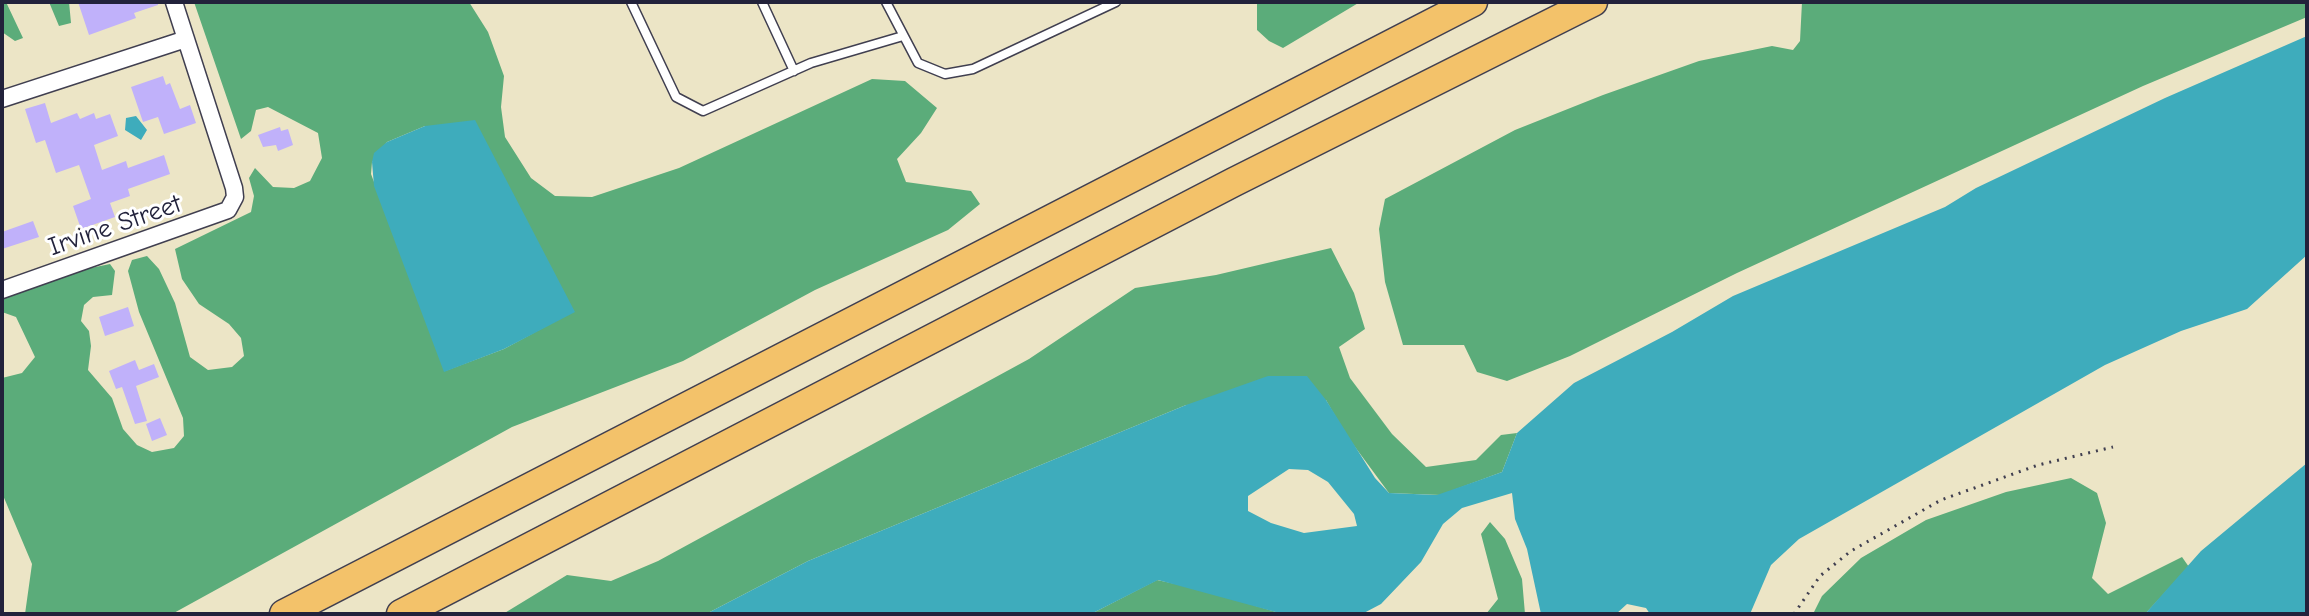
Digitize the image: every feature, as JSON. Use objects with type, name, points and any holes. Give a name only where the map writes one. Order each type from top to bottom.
[{"type":"highway","points":[[284,614],[1473,2]]},
{"type":"highway","points":[[401,614],[1220,190],[1593,2]]},
{"type":"street","points":[[2,99],[186,39],[174,2]]},
{"type":"street","name":"Irvine Street","points":[[2,290],[220,216],[235,197],[186,39]]},
{"type":"lane","points":[[631,2],[676,97],[703,111],[794,71],[903,36]]},
{"type":"lane","points":[[762,2],[794,71]]},
{"type":"lane","points":[[886,2],[910,53],[930,71],[959,73],[1116,2]]},
{"type":"path","points":[[1794,614],[1820,576],[1851,551],[1929,506],[2024,470],[2113,447]]},
{"type":"green space","points":[[2,2],[6,2],[23,38],[15,41],[2,32]]},
{"type":"green space","points":[[49,2],[69,2],[71,23],[59,26]]},
{"type":"green space","points":[[194,2],[469,2],[488,32],[504,76],[501,107],[505,137],[531,178],[555,196],[592,197],[679,168],[872,79],[905,81],[937,108],[921,133],[897,159],[906,182],[971,191],[980,204],[948,230],[815,290],[683,361],[512,427],[172,614],[25,614],[32,564],[2,493],[2,378],[22,373],[35,357],[16,317],[2,312],[2,299],[86,269],[110,264],[115,271],[112,295],[93,297],[84,305],[81,321],[89,331],[91,346],[88,370],[112,398],[123,429],[137,445],[152,452],[174,448],[184,436],[183,418],[139,312],[128,271],[132,260],[147,256],[159,269],[175,303],[190,357],[208,370],[232,367],[244,356],[241,338],[229,324],[199,304],[182,279],[175,249],[251,212],[254,196],[249,178],[255,168],[273,187],[294,188],[310,181],[322,158],[318,133],[268,107],[256,110],[251,131],[241,139]],"holes":[[[425,126],[574,311],[504,349],[445,371],[371,174],[372,162],[387,142]]]},
{"type":"green space","points":[[1257,2],[1360,2],[1283,48],[1257,30]]},
{"type":"green space","points":[[1802,2],[2307,2],[2307,17],[2143,86],[1737,273],[1570,356],[1507,381],[1477,372],[1464,345],[1403,345],[1385,282],[1379,229],[1385,199],[1515,130],[1603,95],[1699,61],[1772,46],[1793,50],[1800,41]]},
{"type":"green space","points":[[1331,248],[1354,293],[1365,329],[1339,347],[1350,378],[1392,434],[1426,467],[1476,460],[1501,435],[1517,433],[1502,472],[1440,495],[1389,493],[1344,432],[1326,400],[1186,405],[808,561],[706,614],[503,614],[567,575],[611,581],[658,561],[1029,359],[1135,288],[1216,275]]},
{"type":"green space","points":[[2071,478],[2097,493],[2106,523],[2092,578],[2108,594],[2182,557],[2189,567],[2145,614],[1813,614],[1822,596],[1861,558],[1926,520],[2006,492]]},
{"type":"green space","points":[[1490,522],[1505,539],[1522,579],[1525,614],[1486,614],[1498,599],[1481,534]]},
{"type":"green space","points":[[1157,580],[1199,589],[1283,614],[1091,614]]},
{"type":"water","points":[[2307,36],[2307,255],[2247,309],[2181,331],[2105,365],[1799,539],[1771,565],[1750,614],[1650,614],[1646,608],[1627,604],[1616,614],[1541,614],[1527,549],[1515,519],[1512,493],[1462,508],[1443,524],[1421,562],[1381,604],[1362,614],[1283,614],[1158,580],[1091,614],[706,614],[808,561],[1186,405],[1268,376],[1307,376],[1326,400],[1375,478],[1389,493],[1437,495],[1477,481],[1502,472],[1517,433],[1574,383],[1733,296],[1945,207],[1976,188],[2165,98]],"holes":[[[1289,469],[1308,470],[1328,482],[1354,514],[1357,526],[1304,533],[1271,523],[1248,511],[1248,496]]]},
{"type":"water","points":[[136,116],[147,130],[141,140],[125,130],[126,118]]},
{"type":"water","points":[[475,120],[575,312],[504,349],[444,372],[374,186],[372,162],[374,153],[387,142],[425,126]]},
{"type":"water","points":[[2307,463],[2307,614],[2145,614],[2201,551]]},
{"type":"building","points":[[78,2],[158,2],[158,5],[134,13],[136,18],[89,35]]},
{"type":"building","points":[[163,76],[166,85],[170,83],[180,109],[190,105],[196,123],[164,134],[158,117],[143,122],[131,87]]},
{"type":"building","points":[[45,103],[51,123],[77,113],[80,119],[94,113],[96,119],[110,114],[118,136],[94,145],[102,170],[126,161],[128,168],[164,155],[170,174],[128,189],[130,196],[110,203],[115,217],[81,229],[73,206],[91,199],[79,165],[56,173],[45,140],[36,143],[25,109]]},
{"type":"building","points":[[280,127],[281,131],[288,129],[293,145],[278,151],[276,145],[263,147],[258,135]]},
{"type":"building","points":[[33,221],[39,237],[2,249],[2,232]]},
{"type":"building","points":[[128,307],[134,326],[105,336],[99,317]]},
{"type":"building","points":[[135,360],[139,370],[154,364],[159,377],[136,386],[147,421],[135,424],[122,387],[116,389],[109,371]]},
{"type":"building","points":[[160,418],[167,435],[152,441],[146,424]]}]
